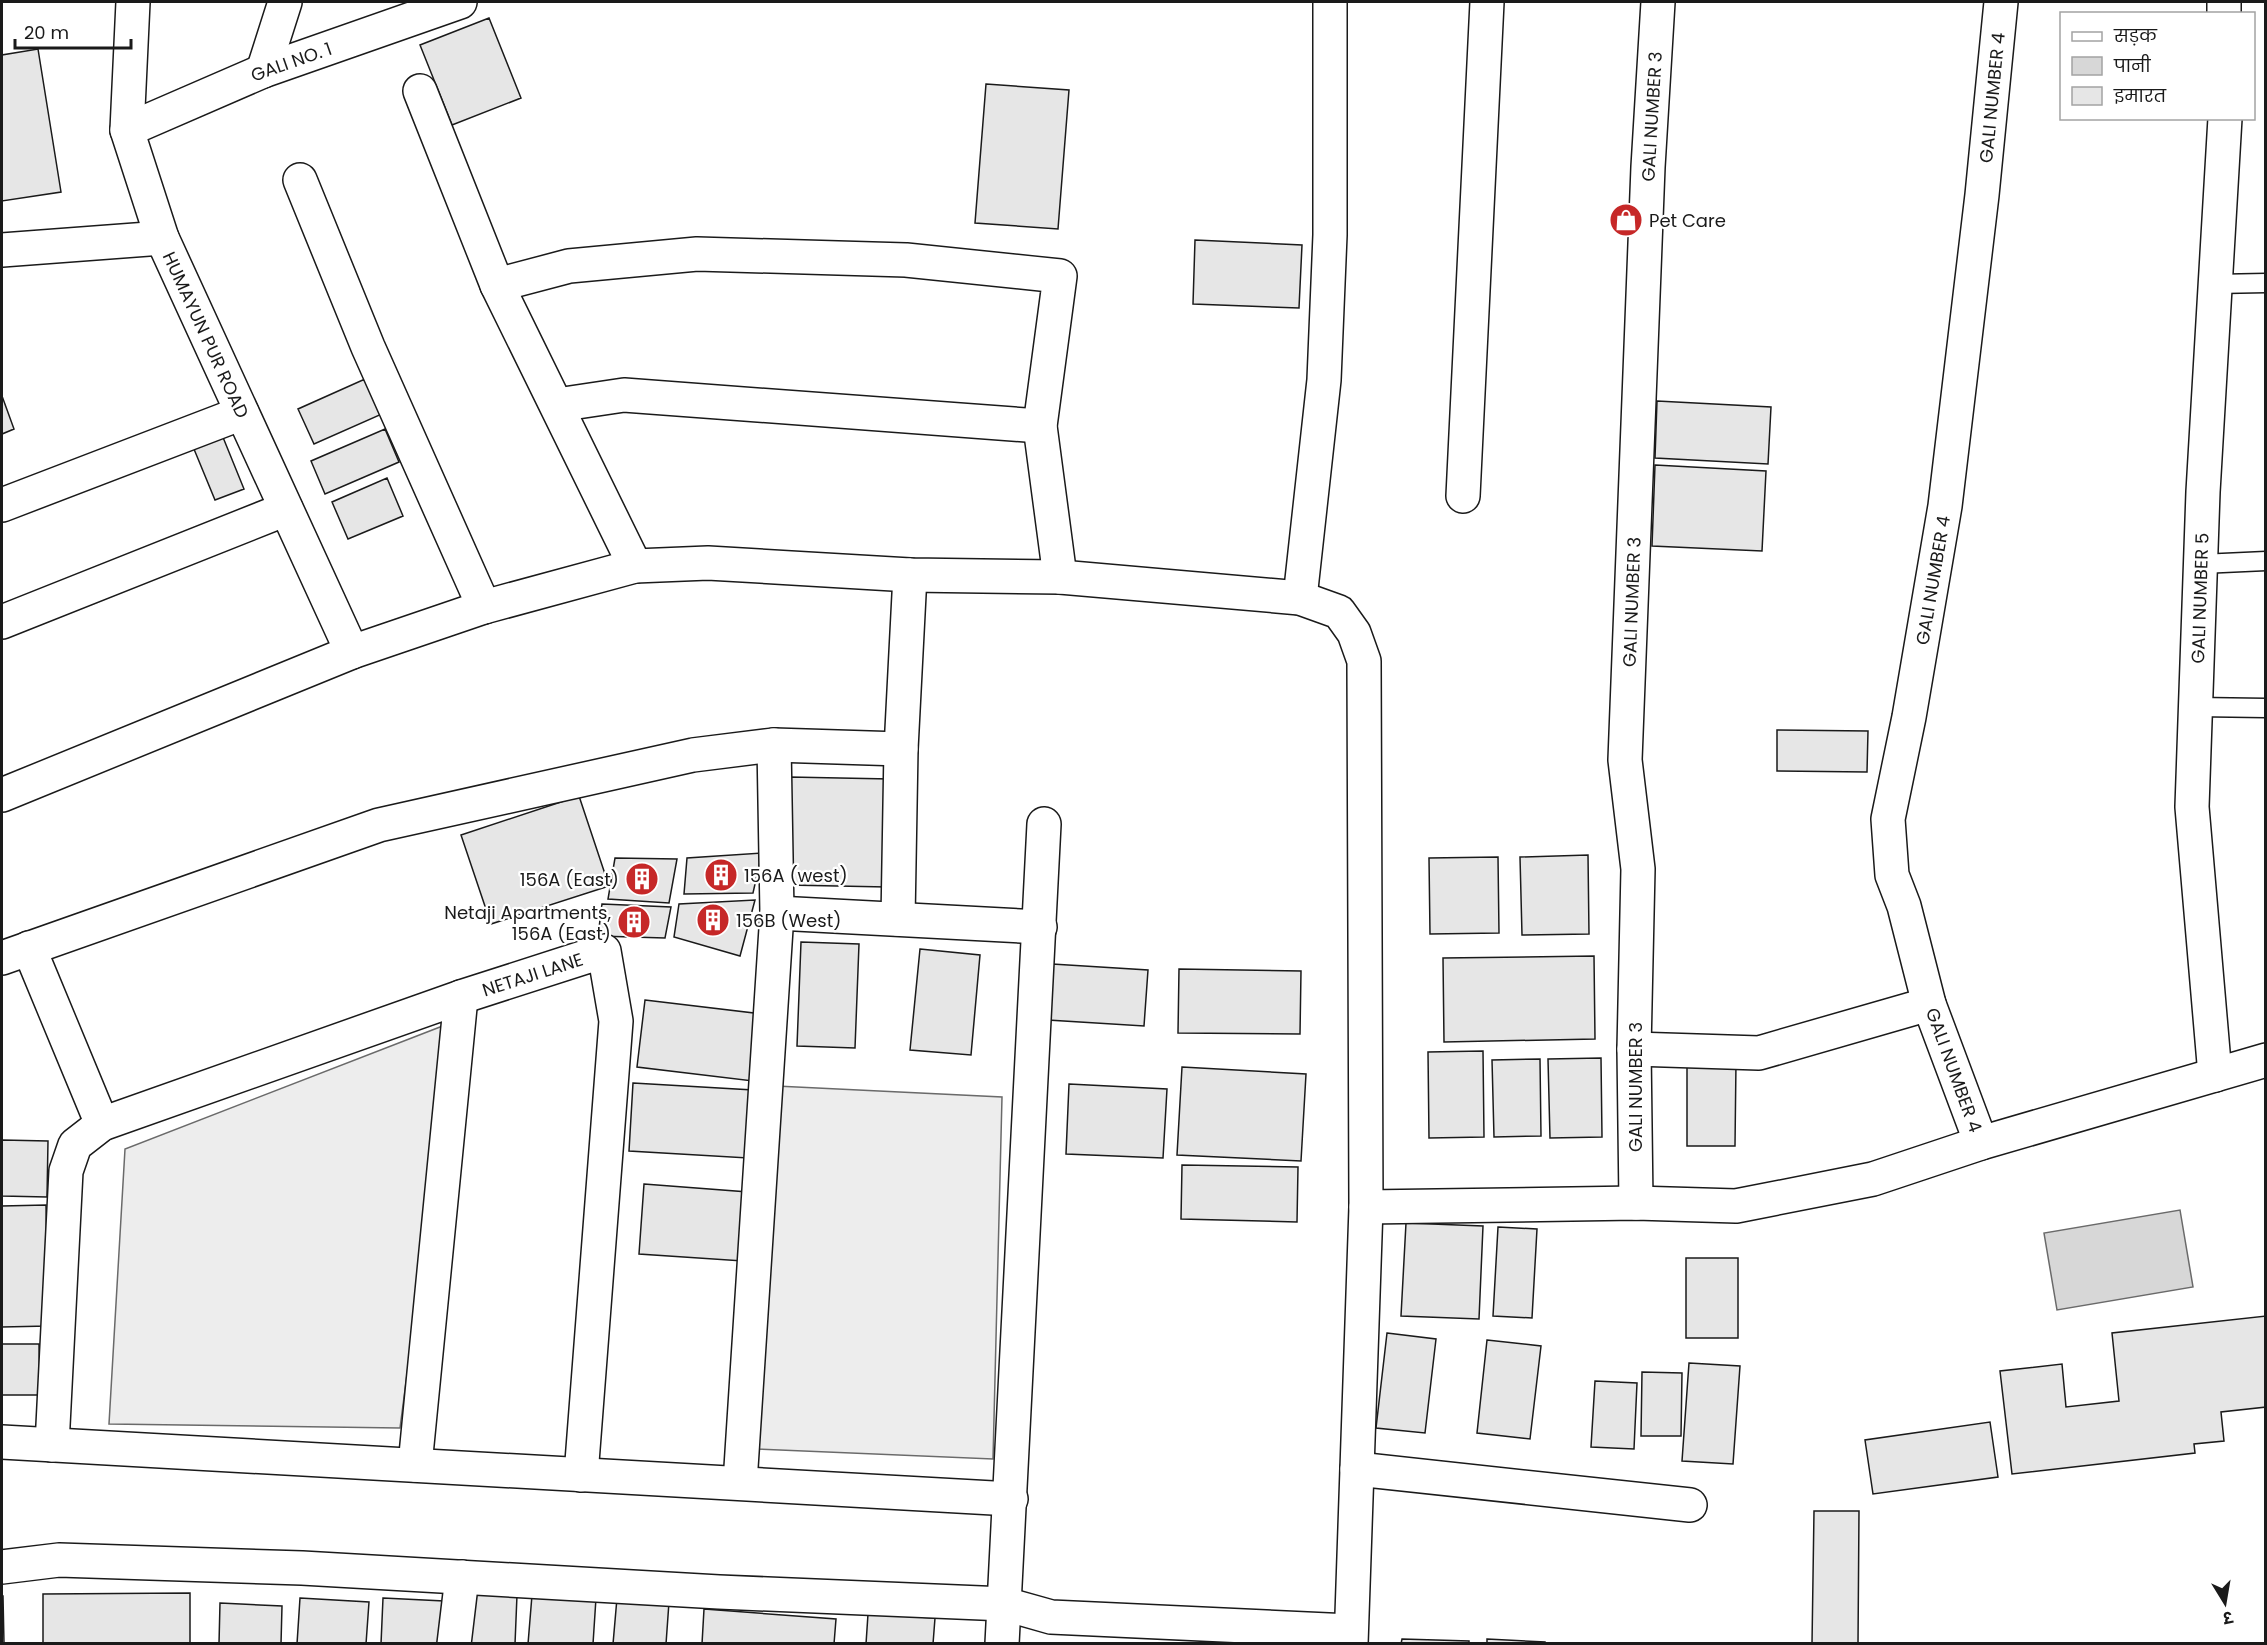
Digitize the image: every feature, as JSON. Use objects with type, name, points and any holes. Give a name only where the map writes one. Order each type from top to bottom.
[{"type":"street","name":"HUMAYUN PUR ROAD","points":[[133,2],[127,130],[162,238],[352,652]]},
{"type":"street","points":[[263,71],[285,2]]},
{"type":"street","name":"GALI NO. 1","points":[[127,130],[263,71],[460,2]]},
{"type":"street","points":[[1300,598],[1324,380],[1330,235],[1330,2]]},
{"type":"street","points":[[1463,496],[1487,2]]},
{"type":"street","name":"GALI NUMBER 3","points":[[1636,1203],[1634,1048],[1638,869],[1625,760],[1648,167],[1658,2]]},
{"type":"street","name":"GALI NUMBER 4","points":[[1981,1143],[1929,1004],[1904,906],[1892,875],[1888,819],[1909,717],[1945,506],[1982,195],[2001,2]]},
{"type":"street","points":[[420,91],[497,285],[635,566]]},
{"type":"street","name":"GALI NUMBER 5","points":[[2215,1075],[2192,807],[2201,564],[2225,120]]},
{"type":"street","points":[[300,180],[368,347],[484,607]]},
{"type":"street","points":[[2,250],[162,238]]},
{"type":"street","points":[[497,285],[569,266],[697,254],[906,260],[1060,276],[1040,426],[1060,577]]},
{"type":"street","points":[[556,405],[624,395],[1040,426]]},
{"type":"street","points":[[2,505],[242,413]]},
{"type":"street","points":[[2,622],[286,509]]},
{"type":"street","points":[[2,795],[352,652],[484,607],[635,566],[708,562],[910,575],[1060,577],[1300,598],[1339,612],[1354,633],[1364,661],[1366,1207],[1351,1637],[1051,1617],[1005,1604],[302,1568],[59,1560],[2,1567]]},
{"type":"street","points":[[898,919],[901,749],[910,575]]},
{"type":"street","points":[[102,1124],[15,953],[379,825],[693,755],[774,745],[901,749]]},
{"type":"street","points":[[740,1483],[777,913],[774,745]]},
{"type":"street","points":[[1002,1644],[1044,824]]},
{"type":"street","points":[[777,913],[1040,927]]},
{"type":"street","name":"NETAJI LANE","points":[[52,1444],[66,1171],[75,1145],[102,1124],[461,997],[604,951],[616,1021],[581,1474]]},
{"type":"street","points":[[415,1465],[461,997]]},
{"type":"street","points":[[1634,1048],[1759,1053],[1929,1004]]},
{"type":"street","points":[[1366,1207],[1636,1203],[1736,1206],[1873,1179],[1981,1143],[2265,1060]]},
{"type":"street","points":[[2,1442],[1011,1499]]},
{"type":"street","points":[[1357,1469],[1690,1505]]},
{"type":"street","points":[[454,1644],[462,1577]]},
{"type":"lane","points":[[2215,284],[2265,283]]},
{"type":"lane","points":[[2201,564],[2265,561]]},
{"type":"lane","points":[[2196,706],[2265,708]]},
{"type":"shaded area","points":[[453,1022],[400,1428],[109,1424],[125,1149]]},
{"type":"shaded area","points":[[776,1086],[1002,1097],[993,1459],[758,1449]]},
{"type":"water","points":[[2180,1210],[2193,1287],[2057,1310],[2044,1233]]},
{"type":"building","points":[[489,18],[521,98],[452,125],[420,45]]},
{"type":"building","points":[[38,49],[61,192],[2,201],[2,55]]},
{"type":"building","points":[[986,84],[1069,90],[1058,229],[975,223]]},
{"type":"building","points":[[1195,240],[1302,245],[1299,308],[1193,304]]},
{"type":"building","points":[[365,379],[382,414],[314,444],[298,409]]},
{"type":"building","points":[[2,396],[14,429],[2,434]]},
{"type":"building","points":[[1657,401],[1771,407],[1768,464],[1655,458]]},
{"type":"building","points":[[218,425],[244,489],[215,500],[189,437]]},
{"type":"building","points":[[385,429],[399,462],[325,494],[311,461]]},
{"type":"building","points":[[1655,465],[1766,471],[1762,551],[1652,546]]},
{"type":"building","points":[[387,478],[403,516],[348,539],[332,502]]},
{"type":"building","points":[[1777,730],[1868,731],[1867,772],[1777,771]]},
{"type":"building","points":[[789,777],[890,779],[887,887],[787,885]]},
{"type":"building","points":[[579,796],[609,886],[491,924],[461,835]]},
{"type":"building","name":"156A (west)","points":[[762,853],[753,893],[684,894],[687,858]]},
{"type":"building","points":[[1588,855],[1589,934],[1522,935],[1520,857]]},
{"type":"building","points":[[1498,857],[1499,933],[1430,934],[1429,858]]},
{"type":"building","name":"156A (East)","points":[[615,858],[677,859],[669,903],[608,899]]},
{"type":"building","name":"156B (West)","points":[[755,900],[740,956],[674,937],[679,904]]},
{"type":"building","name":"Netaji Apartments, 156A (East)","points":[[602,904],[671,907],[665,938],[598,936]]},
{"type":"building","points":[[801,942],[859,944],[855,1048],[797,1046]]},
{"type":"building","points":[[920,949],[980,955],[971,1055],[910,1050]]},
{"type":"building","points":[[1594,956],[1595,1039],[1444,1042],[1443,958]]},
{"type":"building","points":[[1052,964],[1148,970],[1144,1026],[1048,1020]]},
{"type":"building","points":[[1179,969],[1301,971],[1300,1034],[1178,1033]]},
{"type":"building","points":[[645,1000],[762,1014],[753,1081],[637,1067]]},
{"type":"building","points":[[1483,1051],[1484,1137],[1429,1138],[1428,1052]]},
{"type":"building","points":[[1601,1058],[1602,1137],[1550,1138],[1548,1059]]},
{"type":"building","points":[[1540,1059],[1541,1136],[1494,1137],[1492,1060]]},
{"type":"building","points":[[1687,1062],[1736,1062],[1735,1146],[1687,1146]]},
{"type":"building","points":[[1182,1067],[1306,1074],[1301,1161],[1177,1155]]},
{"type":"building","points":[[633,1083],[753,1090],[748,1158],[629,1151]]},
{"type":"building","points":[[1069,1084],[1167,1089],[1163,1158],[1066,1154]]},
{"type":"building","points":[[2,1140],[48,1141],[47,1197],[2,1196]]},
{"type":"building","points":[[1182,1165],[1298,1167],[1297,1222],[1181,1219]]},
{"type":"building","points":[[644,1184],[748,1192],[743,1261],[639,1254]]},
{"type":"building","points":[[46,1205],[48,1326],[2,1327],[2,1206]]},
{"type":"building","points":[[1406,1223],[1483,1226],[1479,1319],[1401,1316]]},
{"type":"building","points":[[1498,1227],[1537,1229],[1532,1318],[1493,1316]]},
{"type":"building","points":[[1686,1258],[1738,1258],[1738,1338],[1686,1338]]},
{"type":"building","points":[[2266,1316],[2266,1407],[2221,1412],[2224,1441],[2194,1444],[2195,1453],[2012,1474],[2000,1371],[2062,1364],[2066,1407],[2119,1401],[2112,1333]]},
{"type":"building","points":[[1387,1333],[1436,1339],[1425,1433],[1376,1428]]},
{"type":"building","points":[[1487,1340],[1541,1346],[1530,1439],[1477,1433]]},
{"type":"building","points":[[2,1344],[39,1344],[40,1395],[2,1395]]},
{"type":"building","points":[[1689,1363],[1740,1366],[1733,1464],[1682,1461]]},
{"type":"building","points":[[1642,1372],[1682,1373],[1681,1436],[1641,1436]]},
{"type":"building","points":[[1595,1381],[1637,1383],[1634,1449],[1591,1447]]},
{"type":"building","points":[[1990,1422],[1998,1477],[1873,1494],[1865,1440]]},
{"type":"building","points":[[1814,1511],[1859,1511],[1858,1644],[1812,1644]]},
{"type":"building","points":[[190,1593],[190,1644],[43,1644],[43,1594]]},
{"type":"building","points":[[471,1593],[517,1595],[515,1644],[469,1644]]},
{"type":"building","points":[[532,1595],[596,1598],[593,1644],[528,1644]]},
{"type":"building","points":[[3,1596],[4,1644],[2,1644]]},
{"type":"building","points":[[300,1598],[369,1602],[366,1644],[297,1644]]},
{"type":"building","points":[[383,1598],[444,1601],[442,1644],[381,1644]]},
{"type":"building","points":[[617,1598],[669,1602],[666,1644],[613,1644]]},
{"type":"building","points":[[220,1603],[282,1606],[281,1644],[219,1644]]},
{"type":"building","points":[[704,1609],[836,1619],[834,1644],[702,1644]]},
{"type":"building","points":[[868,1614],[935,1618],[933,1644],[866,1644]]},
{"type":"building","points":[[1402,1639],[1469,1641],[1469,1644],[1401,1644]]},
{"type":"building","points":[[1487,1639],[1545,1642],[1545,1644],[1487,1644]]},
{"type":"place","name":"Pet Care","points":[[1626,220]]},
{"type":"place","name":"156A (west)","points":[[721,875]]},
{"type":"place","name":"156A (East)","points":[[642,879]]},
{"type":"place","name":"156B (West)","points":[[713,920]]},
{"type":"place","name":"Netaji Apartments, 156A (East)","points":[[634,922]]}]
